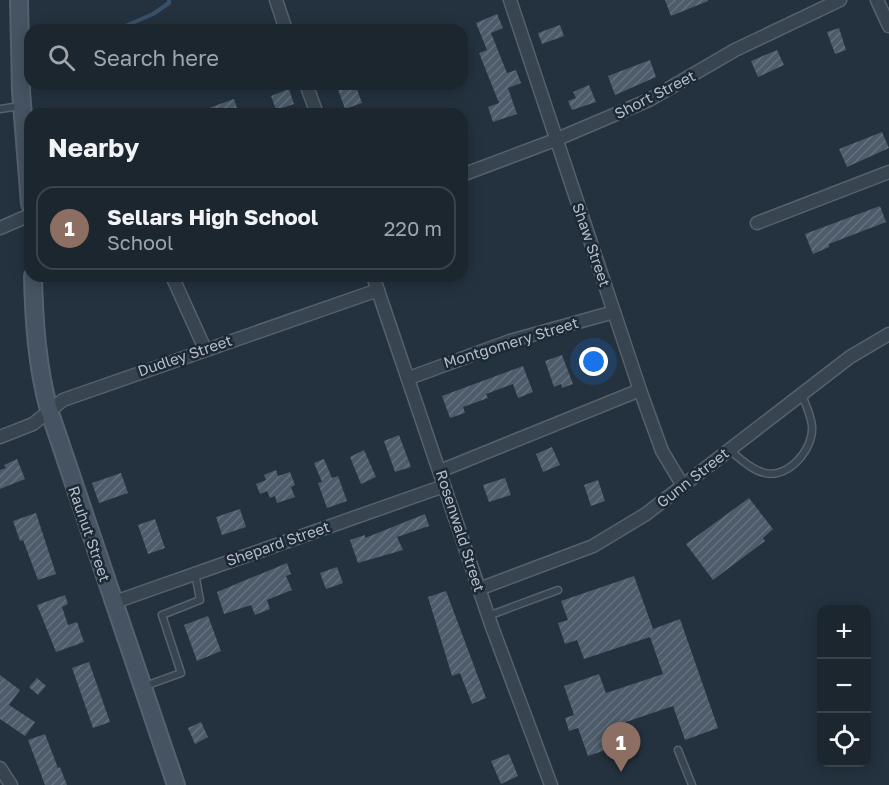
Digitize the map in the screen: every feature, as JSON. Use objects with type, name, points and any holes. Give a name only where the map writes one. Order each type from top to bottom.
[{"type":"main road","points":[[19,0],[24,130]]},
{"type":"main road","name":"Rauhut Street","points":[[33,282],[36,335],[42,383],[49,410],[112,603],[176,785]]},
{"type":"street","points":[[276,0],[284,24]]},
{"type":"street","name":"Shaw Street","points":[[510,0],[640,390],[662,451],[683,486]]},
{"type":"street","name":"Short Street","points":[[468,173],[555,140],[649,100],[735,50],[840,0]]},
{"type":"street","points":[[878,0],[889,26]]},
{"type":"street","points":[[308,90],[315,108]]},
{"type":"street","points":[[757,223],[889,172]]},
{"type":"street","points":[[0,228],[24,218]]},
{"type":"street","points":[[175,282],[205,350]]},
{"type":"street","name":"Rosenwald Street","points":[[376,282],[488,616],[551,785]]},
{"type":"street","name":"Dudley Street","points":[[0,437],[33,423],[63,400],[378,290]]},
{"type":"street","name":"Montgomery Street","points":[[409,378],[510,341],[614,312]]},
{"type":"street","name":"Gunn Street","points":[[479,589],[560,560],[609,537],[646,514],[850,357],[889,334]]},
{"type":"street","points":[[440,471],[640,390]]},
{"type":"street","name":"Shepard Street","points":[[112,603],[444,486]]},
{"type":"street","points":[[0,768],[11,785]]},
{"type":"lane","points":[[0,109],[22,106]]},
{"type":"lane","points":[[729,450],[757,471],[766,474],[788,470],[805,450],[812,434],[812,424],[802,394]]},
{"type":"lane","points":[[143,687],[181,673],[162,615],[200,600],[194,573]]},
{"type":"lane","points":[[488,616],[558,590]]},
{"type":"lane","points":[[678,750],[692,785]]},
{"type":"building","points":[[665,0],[708,0],[708,1],[671,16]]},
{"type":"building","points":[[497,14],[503,28],[491,33],[507,73],[516,70],[521,83],[508,88],[517,114],[493,122],[488,107],[499,103],[479,53],[487,50],[476,23]]},
{"type":"building","points":[[560,25],[564,36],[542,44],[538,33]]},
{"type":"building","points":[[839,28],[846,50],[835,54],[827,32]]},
{"type":"building","points":[[777,50],[784,65],[758,77],[751,61]]},
{"type":"building","points":[[650,60],[656,77],[615,95],[608,76]]},
{"type":"building","points":[[589,85],[596,102],[572,110],[568,101],[576,98],[573,92]]},
{"type":"building","points":[[289,90],[294,104],[275,108],[271,96]]},
{"type":"building","points":[[338,90],[357,90],[362,103],[345,108]]},
{"type":"building","points":[[234,99],[237,108],[209,108]]},
{"type":"building","points":[[882,132],[889,148],[847,167],[839,149]]},
{"type":"building","points":[[880,206],[886,222],[829,244],[829,247],[813,254],[805,234]]},
{"type":"building","points":[[562,355],[573,384],[562,388],[561,384],[554,387],[545,361]]},
{"type":"building","points":[[523,366],[533,392],[518,398],[513,384],[486,394],[488,398],[463,407],[465,413],[450,418],[442,396]]},
{"type":"building","points":[[399,435],[411,467],[395,472],[384,441]]},
{"type":"building","points":[[552,447],[560,465],[543,472],[536,454]]},
{"type":"building","points":[[364,450],[376,477],[361,484],[350,457]]},
{"type":"building","points":[[17,459],[25,479],[0,489],[0,470],[6,468],[4,465]]},
{"type":"building","points":[[324,459],[332,478],[338,476],[347,501],[327,508],[318,483],[322,482],[314,463]]},
{"type":"building","points":[[276,470],[278,476],[290,472],[295,485],[291,487],[295,497],[277,503],[275,496],[270,498],[267,491],[260,494],[256,484],[266,480],[264,475]]},
{"type":"building","points":[[121,473],[128,493],[99,503],[92,483]]},
{"type":"building","points":[[505,478],[511,495],[489,502],[483,485]]},
{"type":"building","points":[[598,480],[605,501],[591,506],[584,485]]},
{"type":"building","points":[[749,498],[773,529],[763,538],[765,541],[713,580],[686,544]]},
{"type":"building","points":[[240,509],[246,527],[222,535],[216,517]]},
{"type":"building","points":[[36,513],[56,574],[38,580],[13,521]]},
{"type":"building","points":[[425,514],[429,526],[397,537],[403,550],[358,563],[350,540],[365,535],[365,538]]},
{"type":"building","points":[[155,519],[165,548],[148,554],[138,525]]},
{"type":"building","points":[[287,563],[291,574],[286,576],[292,590],[267,600],[270,609],[255,615],[251,605],[224,614],[217,592]]},
{"type":"building","points":[[337,567],[343,583],[326,589],[320,573]]},
{"type":"building","points":[[634,576],[653,629],[680,619],[718,728],[685,740],[673,706],[611,727],[618,746],[588,756],[578,728],[569,731],[565,718],[574,715],[564,686],[599,674],[606,693],[663,674],[650,637],[584,659],[577,640],[565,644],[558,623],[568,620],[561,601]]},
{"type":"building","points":[[446,591],[486,698],[472,704],[460,673],[452,676],[428,597]]},
{"type":"building","points":[[65,595],[68,604],[62,607],[68,625],[77,622],[84,642],[56,652],[37,605]]},
{"type":"building","points":[[208,616],[221,651],[197,661],[184,625]]},
{"type":"building","points":[[89,662],[110,722],[93,728],[72,668]]},
{"type":"building","points":[[0,675],[20,690],[9,705],[35,722],[25,736],[0,719]]},
{"type":"building","points":[[37,678],[46,686],[38,695],[29,687]]},
{"type":"building","points":[[201,722],[208,737],[195,744],[188,728]]},
{"type":"building","points":[[45,734],[67,785],[45,785],[28,740]]},
{"type":"building","points":[[509,754],[518,776],[501,784],[491,761]]},
{"type":"waterway","points":[[130,24],[153,14],[169,3],[169,0]]},
{"type":"place","name":"Sellars High School","points":[[621,772]]}]
